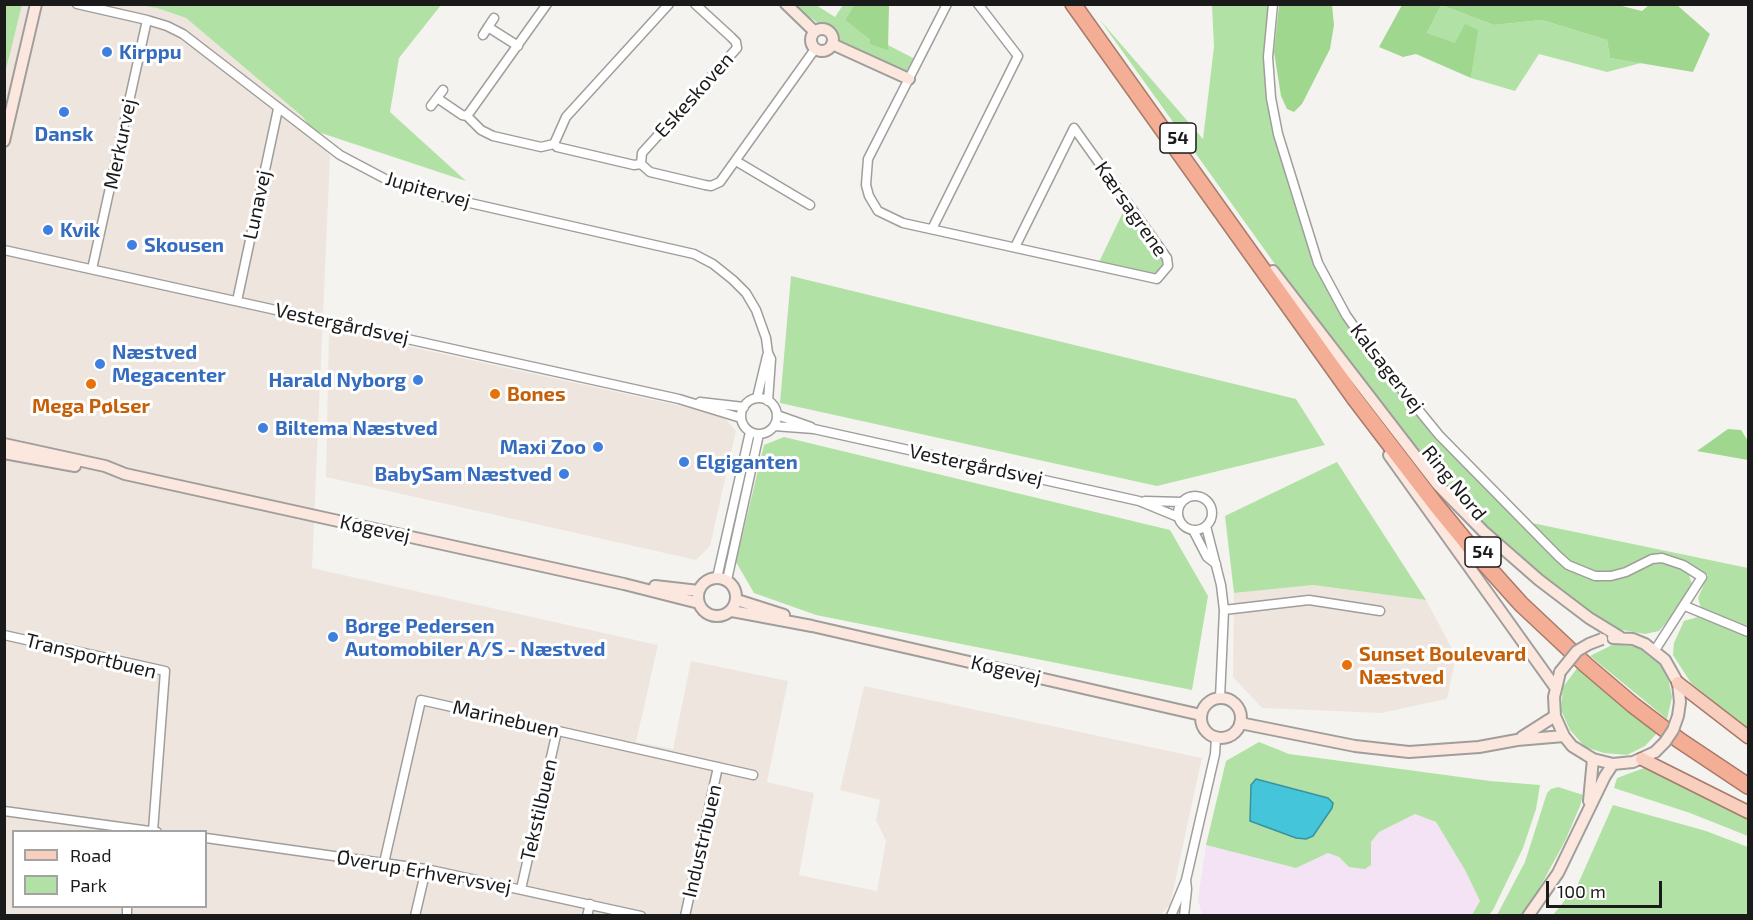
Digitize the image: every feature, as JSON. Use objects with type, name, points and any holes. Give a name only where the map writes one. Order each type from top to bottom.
[{"type":"highway","name":"54","points":[[1073,4],[1354,399],[1436,505],[1521,604],[1586,666],[1633,705],[1679,740],[1749,786]]},
{"type":"highway","name":"54","points":[[1082,4],[1273,271]]},
{"type":"highway","name":"Ring Nord","points":[[1273,271],[1370,410],[1440,501],[1526,600],[1590,662],[1636,701],[1682,736],[1749,780]]},
{"type":"main road","points":[[1678,683],[1749,737]]},
{"type":"main road","points":[[1642,759],[1749,812]]},
{"type":"street","points":[[4,141],[36,4]]},
{"type":"street","name":"Jupitervej","points":[[77,4],[147,20],[183,34],[340,155],[393,183],[426,193],[694,254],[713,264],[734,280],[746,293],[756,310],[771,359],[768,401]]},
{"type":"street","points":[[467,116],[547,4]]},
{"type":"street","points":[[554,144],[566,117],[669,4]]},
{"type":"street","name":"Eskeskoven","points":[[641,164],[645,150],[737,48],[736,42],[695,4]]},
{"type":"street","points":[[786,4],[814,31]]},
{"type":"street","name":"Kærsagrene","points":[[947,4],[868,159],[866,185],[869,196],[878,211],[903,223],[1156,279],[1168,266],[1167,258],[1074,128],[1015,247]]},
{"type":"street","points":[[932,229],[1018,56],[978,4]]},
{"type":"street","name":"Kalsagervej","points":[[1273,4],[1268,57],[1270,98],[1278,134],[1318,263],[1346,315],[1404,394],[1439,435],[1558,556],[1581,571],[1595,576],[1611,576],[1626,572],[1652,559],[1662,558],[1672,560],[1702,577],[1655,650]]},
{"type":"street","points":[[483,35],[494,18]]},
{"type":"street","name":"Merkurvej","points":[[92,269],[147,20]]},
{"type":"street","points":[[488,27],[518,46]]},
{"type":"street","points":[[814,31],[824,28],[833,38],[832,44],[826,50],[815,49]]},
{"type":"street","points":[[814,31],[811,42],[815,49]]},
{"type":"street","points":[[832,44],[909,79]]},
{"type":"street","points":[[437,98],[462,116],[467,116],[481,130],[493,136],[541,147],[554,144],[557,147],[623,163],[641,164],[650,172],[711,186],[720,182],[815,49]]},
{"type":"street","points":[[431,106],[443,90]]},
{"type":"street","name":"Lunavej","points":[[237,300],[278,109]]},
{"type":"street","points":[[736,160],[810,205]]},
{"type":"street","name":"Vestergårdsvej","points":[[4,250],[679,399],[741,418]]},
{"type":"street","points":[[1273,271],[1445,492],[1483,531],[1539,580],[1588,618],[1620,638]]},
{"type":"street","name":"Jupitervej","points":[[757,398],[768,353]]},
{"type":"street","points":[[757,398],[768,401],[777,415],[774,426],[767,432],[755,433],[742,424],[744,407],[757,398]]},
{"type":"street","name":"Vestergårdsvej","points":[[679,399],[744,407]]},
{"type":"street","points":[[1354,399],[1362,416],[1555,687]]},
{"type":"street","name":"Vestergårdsvej","points":[[777,415],[814,429]]},
{"type":"street","name":"Vestergårdsvej","points":[[774,426],[814,429],[1139,501],[1178,517]]},
{"type":"street","points":[[722,579],[755,433]]},
{"type":"street","name":"Køgevej","points":[[4,444],[105,466],[125,474]]},
{"type":"street","name":"Køgevej","points":[[4,453],[125,474],[624,584],[699,603]]},
{"type":"street","points":[[1216,565],[1207,557],[1193,530],[1184,526],[1178,517],[1182,502],[1191,496],[1207,501],[1212,514],[1206,526],[1216,565],[1224,610],[1220,698]]},
{"type":"street","name":"Vestergårdsvej","points":[[1139,501],[1182,502]]},
{"type":"street","points":[[1193,530],[1206,526]]},
{"type":"street","points":[[722,579],[736,591],[734,605],[722,616],[716,617],[706,613],[699,603],[699,591],[708,580],[722,579]]},
{"type":"street","name":"Køgevej","points":[[624,584],[699,591]]},
{"type":"street","points":[[1224,610],[1309,600],[1380,611]]},
{"type":"street","name":"Køgevej","points":[[734,605],[812,626],[1201,715]]},
{"type":"street","points":[[1685,606],[1749,632]]},
{"type":"street","name":"Transportbuen","points":[[4,635],[165,670],[155,830]]},
{"type":"street","points":[[1620,638],[1639,642],[1655,650],[1669,665],[1678,683],[1680,702],[1673,730],[1655,752],[1642,759],[1613,764],[1593,759],[1572,746],[1564,736],[1555,716],[1555,687],[1560,672],[1577,651],[1602,639],[1620,638]]},
{"type":"street","points":[[1220,698],[1228,699],[1238,707],[1241,715],[1240,723],[1231,736],[1216,738],[1204,730],[1201,715],[1207,703],[1220,698]]},
{"type":"street","name":"Marinebuen","points":[[384,863],[421,700],[753,775]]},
{"type":"street","points":[[1517,740],[1555,716]]},
{"type":"street","points":[[1240,723],[1355,746],[1409,752],[1479,747],[1517,740],[1564,736]]},
{"type":"street","name":"Tekstilbuen","points":[[521,889],[556,731]]},
{"type":"street","points":[[1171,915],[1186,880],[1215,754],[1216,738]]},
{"type":"street","points":[[1588,810],[1593,759]]},
{"type":"street","points":[[1528,915],[1558,873],[1613,764]]},
{"type":"street","name":"Industribuen","points":[[685,915],[718,767]]},
{"type":"street","points":[[4,811],[133,830]]},
{"type":"street","name":"Øverup Erhvervsvej","points":[[207,838],[426,869],[641,915]]},
{"type":"street","points":[[415,915],[426,869]]},
{"type":"street","points":[[1184,915],[1186,880]]},
{"type":"street","points":[[587,915],[590,904]]},
{"type":"shaded area","points":[[139,4],[157,8],[186,18],[303,117],[330,156],[312,568],[658,645],[636,742],[673,749],[691,661],[788,681],[767,782],[814,793],[799,875],[877,891],[886,841],[876,820],[880,800],[840,790],[864,686],[1202,758],[1170,905],[1159,916],[5,915],[4,73],[22,5]]},
{"type":"shaded area","points":[[329,329],[722,415],[736,431],[710,546],[696,560],[326,477]]},
{"type":"shaded area","points":[[1313,585],[1426,600],[1456,656],[1447,699],[1381,713],[1262,708],[1233,677],[1234,593]]},
{"type":"shaded area","points":[[1415,813],[1436,822],[1465,870],[1480,901],[1472,915],[1202,916],[1198,899],[1206,845],[1296,868],[1328,853],[1339,857],[1349,867],[1371,865],[1371,842],[1379,832]]},
{"type":"green space","points":[[5,4],[22,5],[4,73]]},
{"type":"green space","points":[[1614,4],[1642,11],[1649,5],[1677,5],[1710,34],[1693,72],[1610,58],[1607,40],[1542,20],[1494,25],[1441,5],[1427,33],[1455,43],[1465,24],[1478,30],[1471,78],[1416,54],[1403,57],[1379,47],[1402,5]]},
{"type":"green space","points":[[139,5],[441,5],[399,58],[390,112],[466,181],[312,130],[303,117],[186,18],[157,8]]},
{"type":"green space","points":[[792,5],[816,5],[835,17],[843,5],[854,5],[845,20],[870,40],[869,44],[888,49],[888,45],[915,59],[908,75],[839,41],[837,32],[830,25],[818,23]]},
{"type":"green space","points":[[854,5],[889,5],[888,50],[869,44],[870,40],[845,20]]},
{"type":"green space","points":[[1212,5],[1271,5],[1268,101],[1315,265],[1343,318],[1437,439],[1554,559],[1575,573],[1594,579],[1653,562],[1672,563],[1688,572],[1692,584],[1677,610],[1659,631],[1645,634],[1611,628],[1539,576],[1485,528],[1438,480],[1277,267],[1100,20],[1203,139],[1214,47]]},
{"type":"green space","points":[[1279,5],[1332,5],[1334,25],[1330,49],[1302,104],[1294,112],[1287,109],[1281,96],[1274,52]]},
{"type":"green space","points":[[1441,5],[1494,25],[1542,20],[1607,40],[1610,58],[1641,63],[1607,72],[1539,54],[1515,91],[1471,78],[1477,30],[1456,44],[1427,33]]},
{"type":"green space","points":[[1125,208],[1164,258],[1165,265],[1155,275],[1099,262]]},
{"type":"green space","points":[[791,276],[1296,399],[1325,445],[1157,486],[780,403]]},
{"type":"green space","points":[[1728,429],[1741,430],[1748,441],[1748,460],[1697,451]]},
{"type":"green space","points":[[784,437],[1170,530],[1208,596],[1192,690],[816,615],[754,593],[736,562],[764,445]]},
{"type":"green space","points":[[1337,462],[1426,600],[1313,585],[1234,593],[1225,516]]},
{"type":"green space","points":[[1532,523],[1748,568],[1748,626],[1701,608],[1698,598],[1708,575],[1676,558],[1663,555],[1612,572],[1594,572],[1560,555]]},
{"type":"green space","points":[[1698,617],[1748,636],[1748,729],[1691,683],[1673,655],[1674,643],[1684,621]]},
{"type":"green space","points":[[1614,644],[1636,647],[1655,657],[1668,677],[1672,697],[1667,719],[1590,656]]},
{"type":"green space","points":[[1578,667],[1659,731],[1645,746],[1627,755],[1604,753],[1585,747],[1570,730],[1561,710],[1563,687]]},
{"type":"green space","points":[[1259,742],[1289,754],[1490,781],[1540,785],[1536,809],[1523,848],[1493,910],[1489,915],[1472,915],[1480,901],[1465,870],[1436,822],[1415,814],[1379,832],[1371,842],[1371,865],[1365,869],[1349,867],[1339,857],[1328,853],[1296,868],[1206,845],[1226,761]],"holes":[[[1257,779],[1333,803],[1322,821],[1296,838],[1250,821],[1251,785]]]},
{"type":"green space","points":[[1644,768],[1748,817],[1748,836],[1690,813],[1614,788],[1617,778]]},
{"type":"green space","points":[[1558,787],[1583,795],[1565,841],[1534,898],[1521,915],[1497,915],[1525,862],[1547,793]]},
{"type":"green space","points":[[1613,805],[1706,831],[1748,847],[1748,915],[1553,915],[1578,884]]},
{"type":"water","points":[[1256,779],[1328,798],[1333,803],[1332,808],[1313,836],[1306,839],[1296,838],[1250,821],[1251,785]]},
{"type":"place","name":"Kirppu","points":[[107,52]]},
{"type":"place","name":"Dansk","points":[[64,112]]},
{"type":"place","name":"Kvik","points":[[48,230]]},
{"type":"place","name":"Skousen","points":[[132,245]]},
{"type":"place","name":"Næstved Megacenter","points":[[100,364]]},
{"type":"place","name":"Harald Nyborg","points":[[418,380]]},
{"type":"place","name":"Mega Pølser","points":[[91,384]]},
{"type":"place","name":"Bones","points":[[495,394]]},
{"type":"place","name":"Biltema Næstved","points":[[263,428]]},
{"type":"place","name":"Maxi Zoo","points":[[598,447]]},
{"type":"place","name":"Elgiganten","points":[[684,462]]},
{"type":"place","name":"BabySam Næstved","points":[[564,474]]},
{"type":"place","name":"Børge Pedersen Automobiler A/S - Næstved","points":[[333,637]]},
{"type":"place","name":"Sunset Boulevard Næstved","points":[[1347,665]]}]
